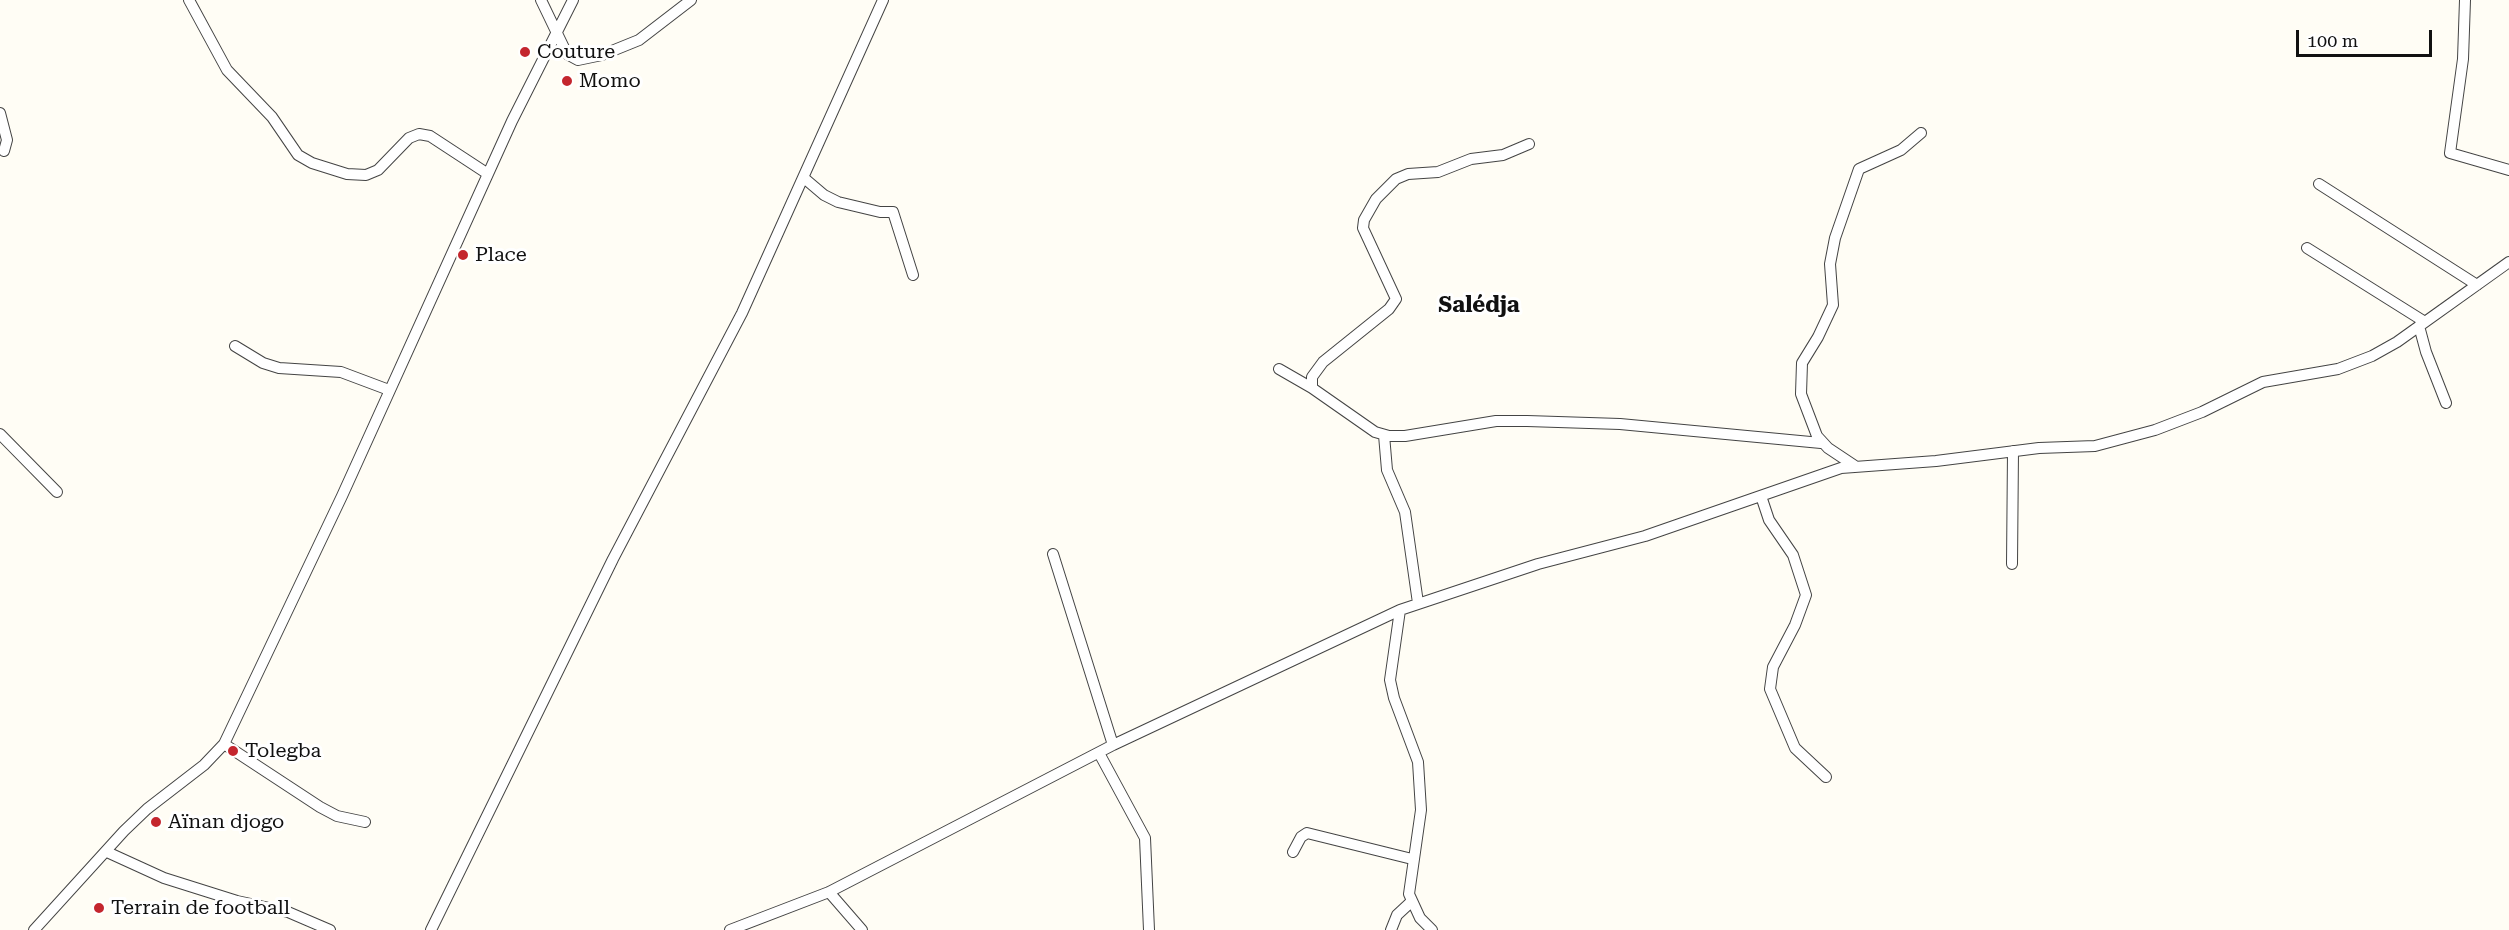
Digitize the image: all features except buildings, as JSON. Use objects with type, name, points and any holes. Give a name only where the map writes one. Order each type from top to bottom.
[{"type":"street","points":[[189,0],[227,70],[272,117],[298,155],[312,163],[347,174],[366,175],[378,170],[410,138],[419,134],[430,136],[488,174]]},
{"type":"street","points":[[541,0],[567,54],[578,60],[596,57],[639,40],[691,0]]},
{"type":"street","points":[[34,930],[147,809],[204,765],[224,744],[342,496],[488,174],[573,0]]},
{"type":"street","points":[[431,930],[608,569],[730,339],[883,0]]},
{"type":"street","points":[[2465,0],[2463,59],[2450,153],[2509,170]]},
{"type":"street","points":[[0,112],[7,140],[4,151]]},
{"type":"street","points":[[1821,443],[1801,393],[1800,374],[1802,363],[1818,337],[1833,305],[1830,264],[1837,230],[1861,167],[1902,150],[1921,134]]},
{"type":"street","points":[[1312,388],[1312,377],[1323,362],[1389,309],[1396,299],[1393,287],[1363,228],[1364,220],[1377,200],[1396,179],[1408,174],[1438,172],[1471,159],[1503,155],[1529,144]]},
{"type":"street","points":[[804,178],[824,195],[838,202],[880,212],[893,212],[913,275]]},
{"type":"street","points":[[2319,184],[2477,285]]},
{"type":"street","points":[[2307,248],[2422,324],[2426,352],[2446,403]]},
{"type":"street","points":[[730,930],[829,892],[905,854],[983,810],[1113,745],[1418,603],[1538,564],[1644,536],[1823,473],[1855,466],[1935,462],[2013,451],[2095,446],[2155,430],[2202,412],[2263,382],[2315,374],[2356,364],[2397,342],[2509,262]]},
{"type":"street","points":[[235,346],[263,363],[279,368],[341,372],[390,390]]},
{"type":"street","points":[[1279,369],[1312,388],[1354,419],[1384,435],[1405,436],[1496,420],[1620,424],[1821,443],[1855,466]]},
{"type":"street","points":[[0,434],[57,492]]},
{"type":"street","points":[[1384,435],[1387,470],[1405,512],[1418,603]]},
{"type":"street","points":[[2012,564],[2013,451]]},
{"type":"street","points":[[1761,496],[1768,520],[1793,555],[1806,594],[1795,625],[1773,667],[1770,689],[1795,748],[1826,777]]},
{"type":"street","points":[[1053,554],[1113,745]]},
{"type":"street","points":[[1400,610],[1390,680],[1394,698],[1418,762],[1421,810],[1412,859],[1409,894],[1420,918],[1432,930]]},
{"type":"street","points":[[224,744],[321,807],[338,816],[365,822]]},
{"type":"street","points":[[1099,753],[1145,838],[1149,930]]},
{"type":"street","points":[[1293,852],[1301,837],[1307,834],[1412,859]]},
{"type":"street","points":[[107,852],[164,878],[237,901],[288,912],[330,930]]},
{"type":"street","points":[[829,892],[862,930]]},
{"type":"street","points":[[1391,930],[1397,915],[1411,902]]},
{"type":"place","name":"Couture","points":[[525,52]]},
{"type":"place","name":"Momo","points":[[567,81]]},
{"type":"place","name":"Place","points":[[463,255]]},
{"type":"place","name":"Tolegba","points":[[233,751]]},
{"type":"place","name":"Aïnan djogo","points":[[156,822]]},
{"type":"place","name":"Terrain de football","points":[[99,908]]},
{"type":"district","name":"Salédja","points":[[1479,306]]}]
